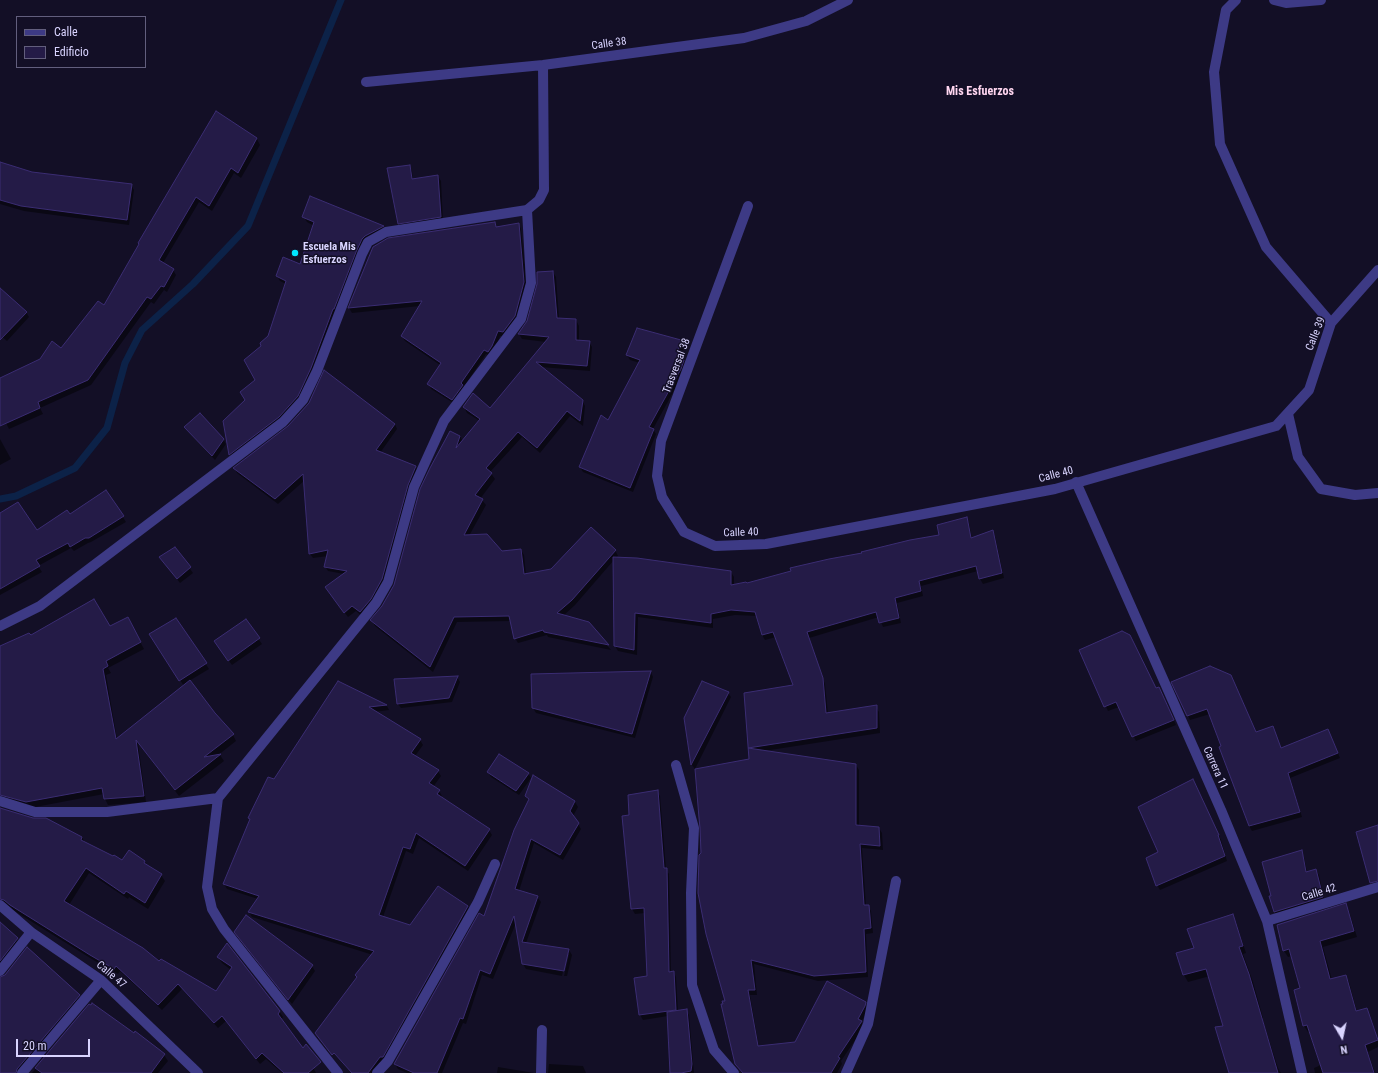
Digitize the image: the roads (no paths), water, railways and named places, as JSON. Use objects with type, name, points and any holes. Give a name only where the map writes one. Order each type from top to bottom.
[{"type":"street","name":"Calle 38","points":[[366,82],[543,65],[744,38],[806,21],[848,0]]},
{"type":"street","points":[[1236,0],[1226,10],[1214,72],[1220,144],[1266,247],[1331,323]]},
{"type":"street","points":[[1274,0],[1286,3],[1322,0]]},
{"type":"street","points":[[0,626],[40,606],[283,422],[303,400],[317,371],[368,242],[386,232],[527,210],[539,200],[544,190],[543,65]]},
{"type":"street","name":"Trasversal 38","points":[[684,532],[662,497],[657,476],[661,441],[748,206]]},
{"type":"street","points":[[338,1073],[224,929],[212,909],[207,887],[218,798],[376,603],[388,582],[414,487],[444,421],[522,319],[530,283],[527,210]]},
{"type":"street","name":"Calle 39","points":[[1288,414],[1309,390],[1331,323],[1378,270]]},
{"type":"street","points":[[1288,414],[1298,457],[1321,488],[1355,495],[1378,493]]},
{"type":"street","name":"Calle 40","points":[[684,532],[715,546],[766,544],[1055,489],[1276,426],[1288,414]]},
{"type":"street","name":"Carrera 11","points":[[1076,482],[1220,810],[1267,922],[1302,1073]]},
{"type":"street","points":[[676,765],[694,828],[691,893],[692,984],[714,1050],[734,1073]]},
{"type":"street","points":[[0,801],[35,812],[107,812],[218,798]]},
{"type":"street","points":[[377,1073],[388,1061],[478,902],[495,864]]},
{"type":"street","points":[[846,1073],[868,1024],[896,881]]},
{"type":"street","name":"Calle 42","points":[[1267,922],[1378,887]]},
{"type":"street","name":"Calle 47","points":[[0,905],[31,932],[101,980],[198,1073]]},
{"type":"street","points":[[0,971],[31,932]]},
{"type":"street","points":[[22,1073],[101,980]]},
{"type":"street","points":[[541,1073],[542,1030]]},
{"type":"waterway","points":[[0,499],[16,496],[75,468],[107,428],[125,363],[142,330],[193,284],[248,226],[341,0]]},
{"type":"place","name":"Escuela Mis Esfuerzos","points":[[295,253]]},
{"type":"district","name":"Mis Esfuerzos","points":[[980,92]]}]
